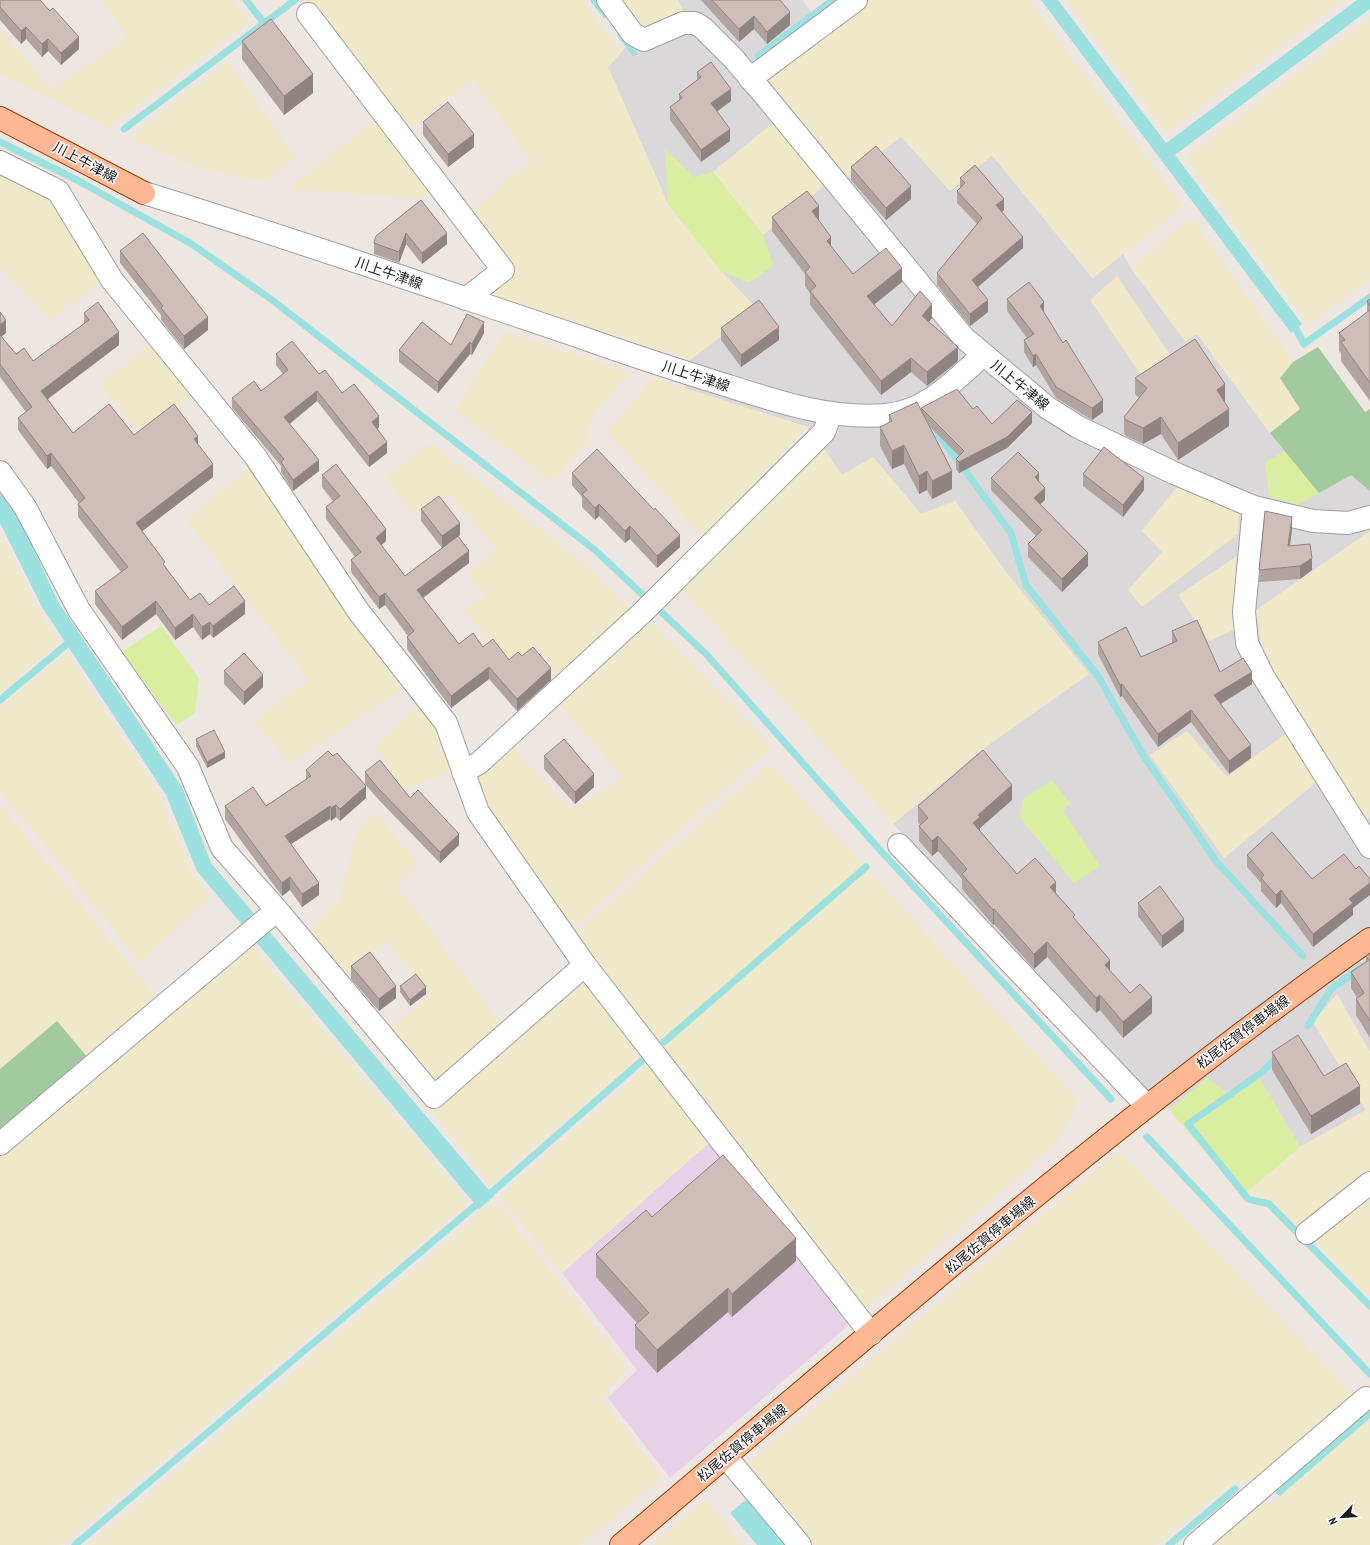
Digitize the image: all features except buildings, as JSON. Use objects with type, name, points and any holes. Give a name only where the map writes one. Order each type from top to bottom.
[{"type":"main road","name":"川上牛津線","points":[[0,118],[144,193]]},
{"type":"main road","name":"松尾佐賀停車場線","points":[[621,1545],[871,1334],[1147,1106],[1276,1006],[1370,939]]},
{"type":"street","points":[[608,0],[634,34],[644,40],[683,23],[695,23],[708,33],[750,79],[964,338],[983,355]]},
{"type":"street","points":[[750,79],[856,0]]},
{"type":"street","points":[[308,14],[503,270],[466,299]]},
{"type":"street","points":[[0,162],[58,191],[112,280],[255,456],[360,612],[446,723],[478,812],[585,965],[871,1334]]},
{"type":"street","name":"川上牛津線","points":[[144,193],[231,220],[652,362],[792,406],[831,413],[888,415],[921,405],[955,381],[983,355],[1048,408],[1078,427],[1174,473],[1254,507],[1312,522],[1348,523],[1370,518]]},
{"type":"street","points":[[463,772],[479,763],[643,612],[824,432],[831,413]]},
{"type":"street","points":[[0,472],[26,507],[79,610],[188,767],[222,848],[272,914],[434,1097],[585,965]]},
{"type":"street","points":[[1254,507],[1244,612],[1247,643],[1263,676],[1370,847]]},
{"type":"street","points":[[899,845],[1147,1106]]},
{"type":"street","points":[[0,1144],[272,914]]},
{"type":"street","points":[[1307,1233],[1370,1183]]},
{"type":"street","points":[[1194,1545],[1366,1398]]},
{"type":"street","points":[[726,1457],[800,1545]]},
{"type":"shaded area","points":[[101,0],[233,0],[249,22],[109,127],[0,74],[0,29],[51,90],[128,37]]},
{"type":"shaded area","points":[[305,0],[582,0],[621,52],[608,67],[668,204],[721,271],[757,309],[690,360],[487,296],[515,270],[473,211],[531,160],[473,80],[407,130]]},
{"type":"shaded area","points":[[618,0],[678,0],[683,11],[641,30]]},
{"type":"shaded area","points":[[678,0],[802,0],[825,31],[844,180],[901,136],[950,191],[992,155],[1092,278],[1123,254],[1131,268],[1185,341],[1197,333],[1270,433],[1285,451],[1351,475],[1370,491],[1370,531],[1256,611],[1367,819],[1370,817],[1370,1052],[1337,994],[1313,1022],[1366,1110],[1300,1147],[1258,1076],[1226,1092],[1207,1078],[1169,1110],[1135,1080],[893,824],[984,748],[1089,674],[1005,571],[955,501],[921,514],[873,457],[842,475],[807,427],[685,388],[690,360],[757,309],[721,271],[668,204],[608,67],[641,30],[683,11]]},
{"type":"shaded area","points":[[866,0],[1029,0],[1183,206],[1093,278],[992,155],[950,191],[901,137],[844,180],[760,79]]},
{"type":"shaded area","points":[[1066,0],[1343,0],[1166,133]]},
{"type":"shaded area","points":[[1370,18],[1370,279],[1308,324],[1185,158]]},
{"type":"shaded area","points":[[227,61],[296,157],[264,182],[197,167],[130,138]]},
{"type":"shaded area","points":[[375,120],[431,191],[420,199],[288,189]]},
{"type":"shaded area","points":[[773,123],[824,186],[763,235],[713,172]]},
{"type":"shaded area","points":[[0,166],[54,193],[105,279],[50,320],[0,267]]},
{"type":"shaded area","points":[[1192,218],[1293,362],[1280,378],[1300,409],[1270,433],[1197,334],[1185,341],[1131,268]]},
{"type":"shaded area","points":[[1117,276],[1173,359],[1143,378],[1090,300]]},
{"type":"shaded area","points":[[505,332],[630,372],[589,421],[589,441],[551,481],[455,410]]},
{"type":"shaded area","points":[[154,342],[195,394],[138,431],[100,384]]},
{"type":"shaded area","points":[[652,378],[808,427],[702,536],[607,432]]},
{"type":"shaded area","points":[[430,443],[578,560],[633,612],[562,678],[535,644],[510,663],[463,609],[486,596],[468,573],[497,549],[449,494],[415,518],[386,477]]},
{"type":"shaded area","points":[[823,447],[842,475],[873,457],[921,514],[955,501],[1005,571],[1089,674],[984,748],[893,824],[798,715],[679,587]]},
{"type":"shaded area","points":[[249,467],[341,602],[407,685],[290,763],[254,721],[309,680],[187,521]]},
{"type":"shaded area","points":[[1178,485],[1239,511],[1238,534],[1142,607],[1128,590],[1162,552],[1142,531]]},
{"type":"shaded area","points":[[1370,531],[1370,817],[1367,819],[1263,659],[1256,610]]},
{"type":"shaded area","points":[[0,534],[38,611],[59,642],[0,692]]},
{"type":"shaded area","points":[[1237,556],[1236,629],[1209,641],[1178,595]]},
{"type":"shaded area","points":[[647,619],[771,747],[570,930],[493,821],[477,779],[512,747],[572,811],[623,777],[558,703]]},
{"type":"shaded area","points":[[66,653],[161,798],[192,874],[210,897],[140,962],[0,790],[0,709]]},
{"type":"shaded area","points":[[420,703],[441,733],[452,770],[404,790],[375,747]]},
{"type":"shaded area","points":[[1187,731],[1227,777],[1288,732],[1318,781],[1224,858],[1150,755]]},
{"type":"shaded area","points":[[770,763],[1078,1101],[1058,1141],[864,1310],[574,935]]},
{"type":"shaded area","points":[[0,805],[158,1001],[89,1059],[57,1021],[0,1069]]},
{"type":"shaded area","points":[[376,813],[418,863],[397,885],[503,1027],[433,1086],[389,1031],[430,995],[386,941],[344,976],[309,931],[339,901],[357,832]]},
{"type":"shaded area","points":[[251,945],[468,1203],[61,1545],[0,1545],[0,1157]]},
{"type":"shaded area","points":[[584,975],[645,1053],[490,1184],[430,1109]]},
{"type":"shaded area","points":[[1337,994],[1370,1052],[1370,1174],[1299,1230],[1266,1198],[1243,1195],[1300,1147],[1366,1110],[1313,1022]]},
{"type":"shaded area","points":[[651,1063],[712,1140],[562,1273],[499,1196]]},
{"type":"shaded area","points":[[712,1140],[849,1325],[670,1478],[608,1398],[637,1370],[562,1273]]},
{"type":"shaded area","points":[[1119,1151],[1355,1397],[1257,1479],[1233,1482],[1156,1545],[815,1545],[747,1465]]},
{"type":"shaded area","points":[[1370,1196],[1370,1297],[1315,1240]]},
{"type":"shaded area","points":[[495,1201],[628,1369],[600,1397],[662,1477],[581,1545],[90,1545]]},
{"type":"shaded area","points":[[1370,1417],[1370,1545],[1210,1545],[1254,1507],[1272,1503]]},
{"type":"shaded area","points":[[705,1500],[743,1545],[652,1545]]},
{"type":"green space","points":[[665,149],[694,177],[713,172],[763,235],[773,266],[749,283],[721,271],[668,204]]},
{"type":"green space","points":[[1318,347],[1365,412],[1370,409],[1370,491],[1351,475],[1319,493],[1270,433],[1300,409],[1280,378],[1293,362]]},
{"type":"green space","points":[[1285,451],[1319,493],[1298,505],[1269,496],[1265,462]]},
{"type":"green space","points":[[161,626],[199,679],[195,713],[177,725],[121,652]]},
{"type":"green space","points":[[1052,780],[1070,803],[1063,811],[1100,866],[1074,883],[1020,818],[1023,799]]},
{"type":"green space","points":[[57,1021],[89,1059],[0,1134],[0,1069]]},
{"type":"green space","points":[[1258,1076],[1300,1147],[1243,1195],[1169,1110],[1207,1078],[1226,1092]]},
{"type":"water","points":[[1041,0],[1058,0],[1166,143],[1357,0],[1370,0],[1370,9],[1175,155],[1302,324],[1291,333]]},
{"type":"water","points":[[0,493],[20,519],[57,600],[182,787],[211,863],[494,1196],[479,1209],[197,871],[166,795],[42,607],[0,523]]},
{"type":"water","points":[[749,1497],[789,1545],[757,1545],[730,1513]]},
{"type":"waterway","points":[[246,0],[264,23]]},
{"type":"waterway","points":[[124,129],[295,0]]},
{"type":"waterway","points":[[594,0],[605,14]]},
{"type":"waterway","points":[[758,56],[833,0]]},
{"type":"waterway","points":[[621,35],[634,52]]},
{"type":"waterway","points":[[0,142],[77,180],[190,243],[272,300],[595,550],[706,654],[880,850],[1111,1099]]},
{"type":"waterway","points":[[1296,329],[1304,344],[1370,297]]},
{"type":"waterway","points":[[935,430],[1011,533],[1026,585],[1098,676],[1143,755],[1216,861],[1303,956]]},
{"type":"waterway","points":[[0,700],[67,644]]},
{"type":"waterway","points":[[664,1042],[866,867]]},
{"type":"waterway","points":[[1308,1026],[1331,989],[1370,961]]},
{"type":"waterway","points":[[1278,1056],[1262,1072],[1188,1124],[1248,1199],[1269,1204],[1370,1306]]},
{"type":"waterway","points":[[491,1193],[645,1058]]},
{"type":"waterway","points":[[1147,1137],[1370,1374]]},
{"type":"waterway","points":[[75,1545],[476,1205]]},
{"type":"waterway","points":[[1279,1492],[1368,1415]]},
{"type":"waterway","points":[[1169,1545],[1235,1489]]}]
